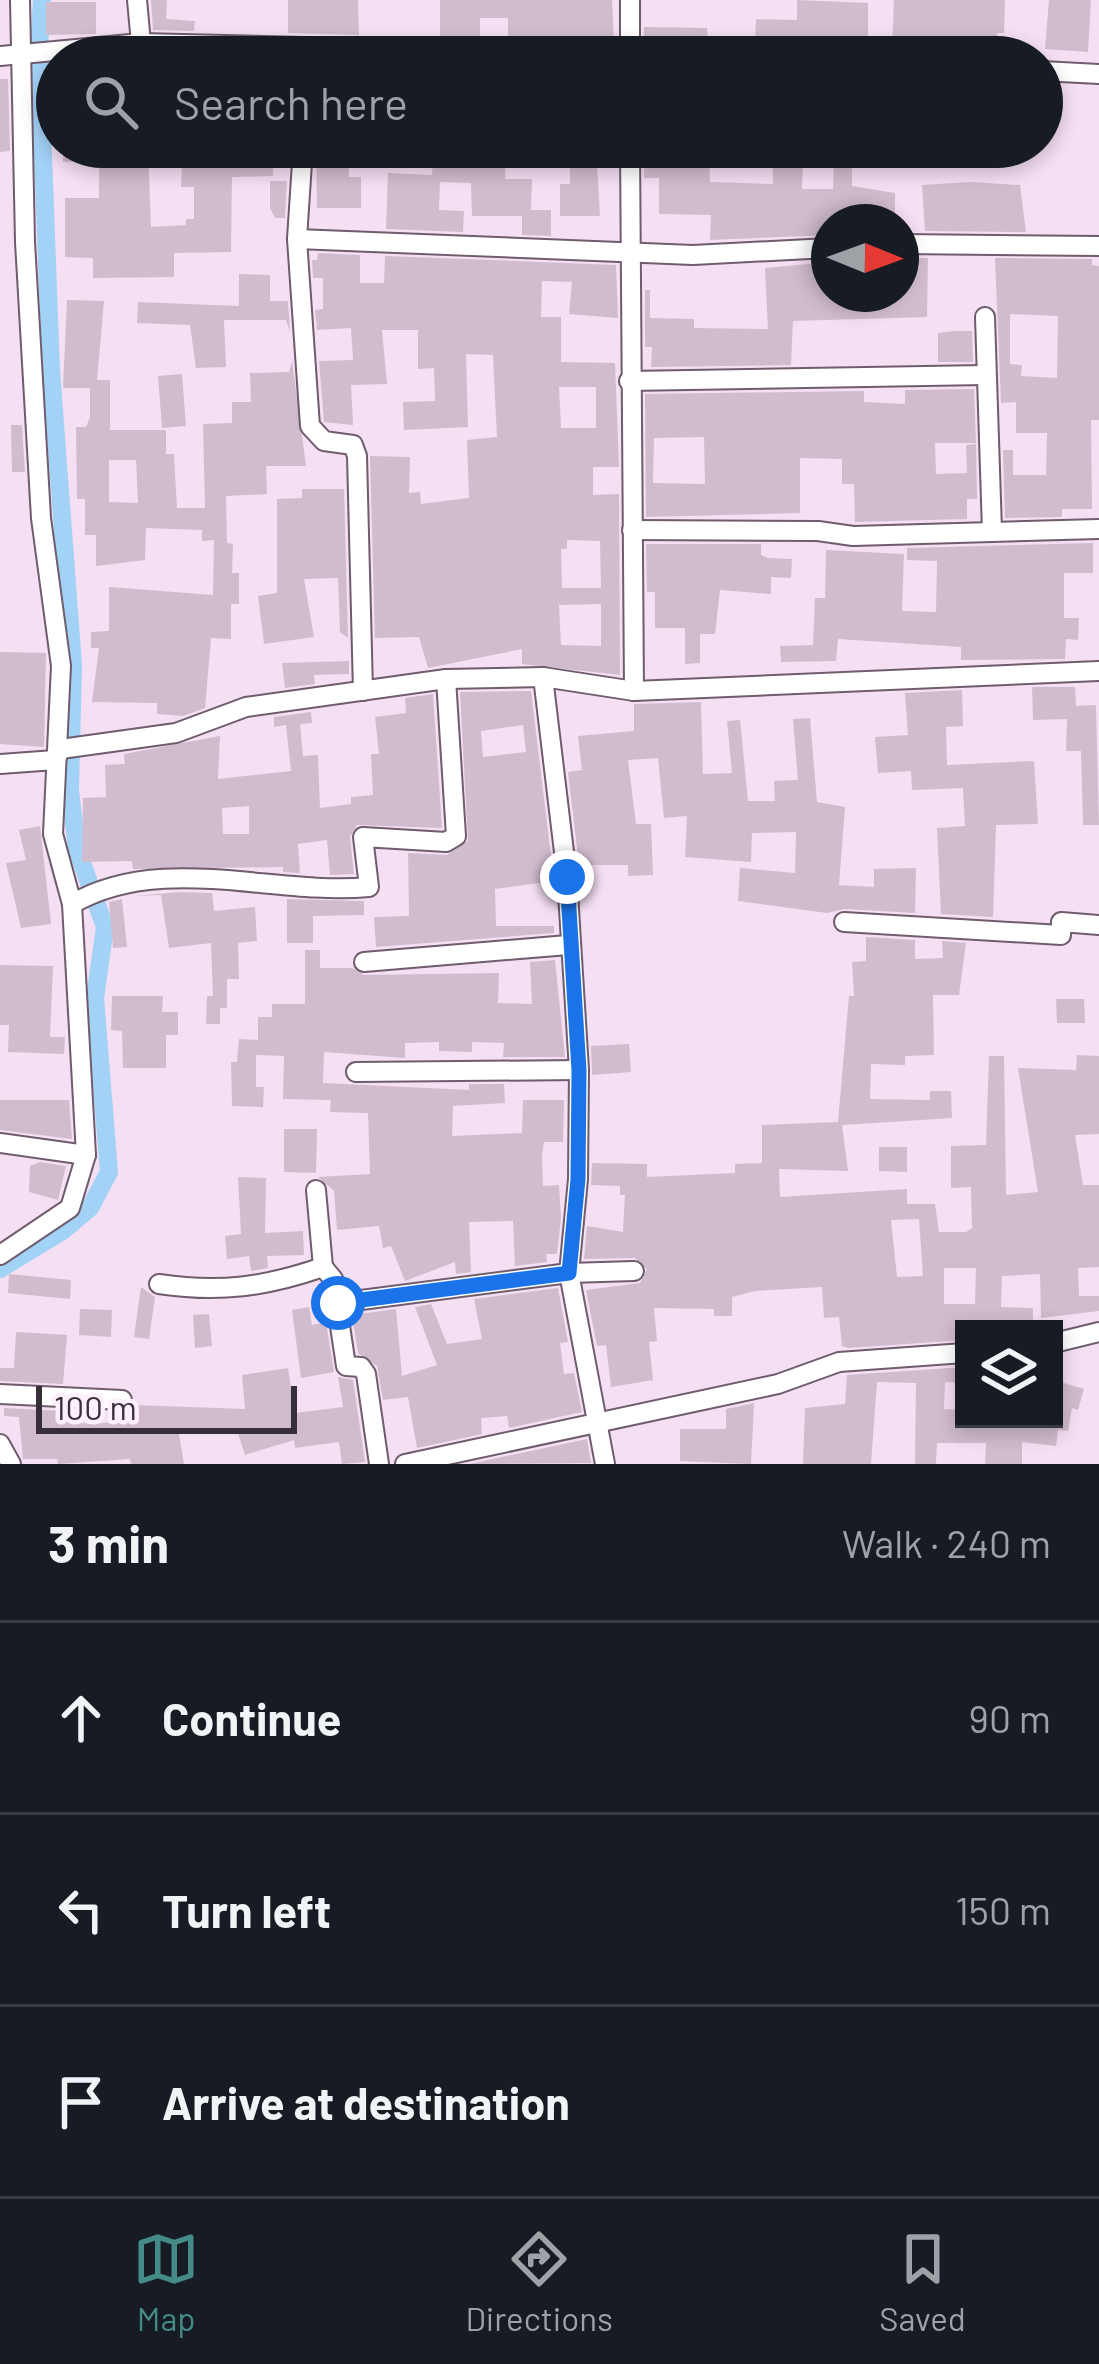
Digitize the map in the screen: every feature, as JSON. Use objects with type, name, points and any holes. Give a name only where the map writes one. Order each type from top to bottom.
[{"type":"street","points":[[0,1255],[70,1208],[86,1155],[72,904],[53,834],[62,666],[41,518],[25,242],[20,0]]},
{"type":"street","points":[[137,0],[140,36]]},
{"type":"street","points":[[630,0],[630,36]]},
{"type":"street","points":[[0,56],[36,55]]},
{"type":"street","points":[[1063,72],[1099,74]]},
{"type":"street","points":[[302,168],[297,238],[310,426],[324,441],[353,446],[357,456],[363,691]]},
{"type":"street","points":[[630,168],[634,691]]},
{"type":"street","points":[[297,238],[693,255],[811,249]]},
{"type":"street","points":[[919,244],[1099,246]]},
{"type":"street","points":[[985,317],[992,531]]},
{"type":"street","points":[[629,381],[985,375]]},
{"type":"street","points":[[632,530],[818,531],[853,536],[1099,530]]},
{"type":"street","points":[[0,764],[176,733],[246,707],[446,679],[543,677],[634,691],[1099,671]]},
{"type":"street","points":[[543,677],[567,877],[579,1070],[578,1179],[569,1273],[605,1464]]},
{"type":"street","points":[[72,904],[103,886],[200,878],[333,890],[369,887],[363,837],[446,842],[456,831],[446,679]]},
{"type":"street","points":[[844,922],[1061,935],[1061,922],[1099,925]]},
{"type":"street","points":[[364,962],[568,945]]},
{"type":"street","points":[[356,1072],[579,1070]]},
{"type":"street","points":[[0,1143],[86,1155]]},
{"type":"street","points":[[316,1190],[323,1267],[333,1279],[346,1366],[361,1367],[365,1374],[380,1464]]},
{"type":"street","points":[[159,1284],[215,1292],[270,1285],[323,1267]]},
{"type":"street","points":[[338,1303],[569,1273],[634,1271]]},
{"type":"street","points":[[1063,1341],[1099,1332]]},
{"type":"street","points":[[405,1464],[778,1384],[839,1363],[955,1354]]},
{"type":"street","points":[[0,1394],[122,1400]]},
{"type":"street","points":[[0,1444],[10,1464]]},
{"type":"building","points":[[151,0],[167,0],[166,19],[195,21],[194,31],[153,30]]},
{"type":"building","points":[[288,0],[358,0],[359,35],[288,33]]},
{"type":"building","points":[[440,0],[612,0],[614,36],[508,36],[508,18],[480,18],[480,36],[440,36]]},
{"type":"building","points":[[797,0],[868,3],[868,36],[755,36],[756,19],[797,20]]},
{"type":"building","points":[[894,0],[1005,0],[1004,33],[997,36],[893,36]]},
{"type":"building","points":[[1049,0],[1091,0],[1088,52],[1063,50],[1063,36],[1046,36]]},
{"type":"building","points":[[46,2],[96,2],[96,34],[46,35]]},
{"type":"building","points":[[644,27],[707,28],[708,36],[644,36]]},
{"type":"building","points":[[0,79],[8,79],[10,151],[0,152]]},
{"type":"building","points":[[99,168],[149,168],[151,227],[186,225],[186,219],[194,219],[194,187],[181,187],[182,168],[273,168],[273,176],[232,177],[231,252],[174,253],[174,277],[93,278],[93,258],[65,257],[65,198],[99,198]]},
{"type":"building","points":[[316,168],[349,168],[349,177],[361,177],[361,208],[317,208]]},
{"type":"building","points":[[432,168],[505,168],[505,179],[532,179],[531,210],[551,210],[551,236],[522,235],[522,216],[472,216],[471,183],[440,182],[439,210],[464,211],[463,232],[386,229],[388,173],[432,175]]},
{"type":"building","points":[[570,168],[597,168],[600,216],[560,216],[560,184],[570,184]]},
{"type":"building","points":[[644,168],[710,168],[710,182],[773,184],[773,168],[803,168],[802,189],[833,189],[834,168],[852,168],[852,186],[895,193],[895,204],[811,204],[811,236],[710,240],[711,215],[659,214],[659,178],[644,178]]},
{"type":"building","points":[[270,181],[287,181],[285,218],[275,218],[270,208]]},
{"type":"building","points":[[922,185],[1020,185],[1026,232],[925,231]]},
{"type":"building","points":[[318,253],[360,255],[360,283],[384,283],[385,256],[616,265],[618,318],[569,314],[572,282],[542,281],[541,317],[561,317],[561,362],[615,363],[619,467],[593,467],[593,495],[619,494],[620,675],[522,664],[522,649],[428,668],[419,637],[375,638],[370,456],[410,457],[409,493],[420,492],[421,504],[469,498],[467,440],[497,437],[493,355],[466,354],[468,427],[404,430],[403,402],[435,401],[434,368],[418,369],[418,330],[382,330],[387,384],[351,385],[353,425],[324,422],[319,361],[353,360],[351,328],[317,330],[315,310],[323,309],[323,278],[313,278],[312,260],[317,260]],"holes":[[[559,387],[596,387],[596,428],[561,428]],[[567,540],[600,541],[601,588],[562,588],[561,549],[567,549]],[[601,604],[601,646],[561,645],[559,605]]]},
{"type":"building","points":[[919,258],[928,258],[927,317],[793,321],[791,365],[651,367],[652,347],[645,347],[645,290],[650,290],[650,318],[694,319],[694,328],[768,329],[765,268],[811,264],[811,312],[919,312]]},
{"type":"building","points":[[995,258],[1092,259],[1092,265],[1099,266],[1099,420],[1091,420],[1092,509],[1062,509],[1062,517],[1005,518],[1003,450],[1013,450],[1013,475],[1046,475],[1047,433],[1016,433],[1016,402],[1001,403]],"holes":[[[1010,314],[1058,316],[1057,378],[1021,376],[1022,365],[1010,364]]]},
{"type":"building","points":[[239,274],[270,275],[270,301],[288,301],[290,332],[286,320],[224,320],[226,367],[196,368],[190,325],[137,323],[138,302],[239,306]]},
{"type":"building","points":[[67,300],[104,301],[97,380],[110,380],[110,430],[166,430],[166,454],[174,454],[177,508],[205,508],[203,424],[232,423],[232,402],[251,402],[250,373],[289,372],[292,361],[306,466],[266,466],[267,494],[226,496],[227,543],[233,544],[232,573],[239,573],[239,604],[231,604],[231,639],[211,638],[205,708],[183,716],[157,714],[157,703],[92,702],[99,648],[91,648],[91,632],[109,631],[109,587],[213,595],[214,540],[202,541],[202,530],[146,528],[145,560],[96,566],[96,535],[85,535],[85,499],[77,499],[76,427],[86,427],[90,417],[90,388],[63,388]],"holes":[[[109,460],[136,460],[138,503],[109,502]]]},
{"type":"building","points":[[972,331],[973,362],[938,362],[938,333]]},
{"type":"building","points":[[182,374],[186,426],[162,428],[158,376]]},
{"type":"building","points":[[974,389],[976,443],[935,443],[936,474],[967,473],[966,445],[976,444],[977,499],[967,499],[967,519],[855,522],[854,484],[842,484],[842,459],[800,458],[800,513],[646,517],[645,394],[864,391],[864,402],[905,404],[905,390]],"holes":[[[704,437],[705,484],[653,483],[654,438]]]},
{"type":"building","points":[[11,425],[22,425],[25,472],[12,472]]},
{"type":"building","points":[[302,489],[344,489],[348,638],[340,632],[338,578],[304,579],[314,637],[264,644],[258,596],[277,593],[277,499],[302,498]]},
{"type":"building","points":[[1093,543],[1093,573],[1064,573],[1064,618],[1079,618],[1078,640],[1066,639],[1065,659],[961,660],[961,647],[838,639],[836,661],[781,662],[780,646],[813,645],[815,598],[825,598],[826,550],[904,554],[902,611],[936,612],[937,561],[907,560],[907,548]]},
{"type":"building","points":[[646,544],[761,544],[761,555],[792,559],[791,578],[771,577],[771,594],[720,590],[715,634],[700,634],[700,663],[685,664],[685,628],[655,628],[655,592],[647,592]]},
{"type":"building","points":[[0,652],[46,653],[44,747],[0,744]]},
{"type":"building","points":[[349,661],[349,674],[314,675],[315,684],[285,688],[282,663]]},
{"type":"building","points":[[1032,687],[1075,687],[1076,706],[1096,705],[1099,825],[1083,825],[1081,751],[1066,751],[1067,719],[1033,720]]},
{"type":"building","points":[[962,690],[963,726],[946,727],[947,765],[1034,761],[1038,824],[996,825],[993,917],[941,914],[937,828],[965,826],[963,788],[912,790],[911,771],[878,773],[875,737],[908,735],[905,693]]},
{"type":"building","points":[[531,691],[554,881],[495,889],[496,926],[554,926],[554,933],[376,947],[374,917],[409,916],[408,853],[447,855],[468,841],[460,692]],"holes":[[[523,725],[526,752],[483,757],[481,731]]]},
{"type":"building","points":[[433,694],[442,828],[357,825],[350,837],[354,874],[330,875],[327,840],[298,844],[300,873],[283,872],[283,867],[133,869],[132,861],[82,862],[83,798],[106,797],[105,765],[125,764],[124,754],[220,736],[218,779],[291,771],[286,725],[274,727],[274,717],[311,712],[312,723],[300,724],[303,756],[318,755],[320,808],[351,804],[351,797],[373,795],[371,754],[379,754],[375,717],[406,713],[405,698]],"holes":[[[249,806],[249,834],[223,834],[222,808]]]},
{"type":"building","points":[[701,702],[703,774],[732,773],[727,721],[740,720],[748,801],[775,801],[774,781],[798,780],[793,719],[810,718],[817,802],[845,807],[839,885],[874,887],[874,869],[916,868],[915,913],[845,909],[827,913],[738,901],[740,868],[795,873],[796,832],[752,833],[751,862],[685,857],[687,816],[664,818],[658,758],[628,760],[636,824],[651,824],[653,875],[628,876],[628,865],[579,865],[568,772],[582,770],[578,736],[634,731],[634,704]]},
{"type":"building","points":[[40,826],[51,924],[21,928],[6,863],[26,860],[19,830]]},
{"type":"building","points":[[212,893],[214,911],[255,907],[257,941],[238,943],[239,979],[227,979],[227,1008],[220,1008],[220,1024],[206,1024],[207,996],[213,996],[211,943],[169,948],[161,895],[134,896]]},
{"type":"building","points":[[122,899],[127,947],[113,948],[109,902]]},
{"type":"building","points":[[287,899],[364,901],[364,915],[313,916],[313,943],[287,943]]},
{"type":"building","points":[[866,937],[915,940],[915,959],[943,958],[942,941],[966,943],[959,995],[933,995],[934,1055],[905,1056],[905,1065],[871,1064],[870,1099],[930,1100],[930,1091],[951,1091],[952,1118],[842,1125],[848,1171],[779,1169],[780,1197],[907,1189],[907,1204],[935,1204],[939,1232],[966,1232],[972,1228],[971,1187],[951,1188],[951,1146],[986,1145],[989,1056],[1004,1056],[1006,1195],[1038,1192],[1018,1068],[1076,1070],[1077,1055],[1099,1056],[1099,1134],[1075,1135],[1083,1185],[1099,1185],[1099,1267],[1078,1268],[1079,1296],[1099,1296],[1099,1311],[1041,1318],[1040,1274],[1002,1276],[1001,1307],[1033,1308],[1033,1320],[955,1320],[955,1341],[848,1348],[842,1346],[839,1317],[824,1318],[822,1287],[755,1291],[732,1297],[732,1316],[714,1316],[714,1309],[654,1308],[657,1341],[649,1342],[653,1380],[611,1387],[606,1345],[597,1346],[586,1290],[640,1283],[647,1269],[635,1258],[584,1259],[587,1226],[623,1232],[625,1195],[620,1195],[620,1186],[591,1185],[592,1163],[647,1164],[647,1177],[735,1173],[735,1164],[762,1163],[762,1125],[838,1122],[849,996],[854,996],[852,962],[866,961]],"holes":[[[919,1219],[923,1276],[897,1277],[891,1220]],[[944,1268],[976,1268],[975,1304],[944,1304]]]},
{"type":"building","points":[[305,950],[320,950],[320,968],[352,968],[364,975],[499,973],[498,1003],[532,1004],[530,962],[555,960],[565,1057],[503,1057],[504,1043],[472,1042],[472,1052],[439,1051],[439,1042],[405,1043],[405,1058],[324,1052],[323,1083],[469,1090],[469,1084],[504,1084],[505,1103],[453,1106],[452,1136],[522,1133],[523,1100],[564,1100],[563,1142],[544,1142],[542,1155],[543,1186],[559,1185],[557,1254],[546,1254],[547,1262],[515,1266],[513,1221],[469,1222],[471,1272],[456,1274],[455,1262],[405,1281],[391,1246],[383,1248],[379,1226],[337,1230],[334,1191],[318,1177],[370,1174],[368,1113],[330,1112],[331,1100],[283,1099],[284,1056],[256,1055],[256,1087],[264,1087],[263,1107],[232,1106],[231,1062],[237,1062],[239,1039],[258,1040],[258,1017],[272,1017],[272,1004],[305,1004]]},
{"type":"building","points":[[0,965],[53,966],[50,1037],[65,1037],[64,1054],[8,1052],[9,1025],[0,1025]]},
{"type":"building","points":[[112,996],[163,996],[162,1012],[178,1012],[178,1035],[166,1035],[166,1068],[123,1068],[122,1031],[111,1030]]},
{"type":"building","points":[[1056,999],[1084,999],[1085,1023],[1057,1023]]},
{"type":"building","points":[[629,1044],[631,1072],[592,1075],[591,1046]]},
{"type":"building","points":[[0,1100],[69,1100],[72,1139],[0,1130]]},
{"type":"building","points":[[284,1129],[317,1129],[316,1173],[284,1172]]},
{"type":"building","points":[[879,1147],[907,1147],[907,1172],[879,1171]]},
{"type":"building","points":[[40,1162],[66,1166],[58,1200],[29,1192],[30,1166]]},
{"type":"building","points":[[238,1177],[266,1178],[265,1233],[303,1231],[304,1255],[267,1256],[268,1268],[251,1271],[249,1256],[227,1259],[225,1236],[241,1234]]},
{"type":"building","points":[[9,1274],[71,1280],[70,1299],[8,1293]]},
{"type":"building","points":[[141,1287],[155,1297],[149,1339],[134,1337]]},
{"type":"building","points":[[558,1288],[568,1342],[560,1343],[564,1374],[574,1373],[582,1412],[509,1428],[507,1416],[481,1418],[482,1434],[417,1448],[408,1397],[383,1400],[377,1366],[358,1353],[352,1315],[396,1309],[402,1376],[437,1365],[415,1307],[431,1304],[447,1344],[482,1339],[474,1299]]},
{"type":"building","points":[[309,1307],[312,1325],[326,1322],[334,1372],[301,1378],[292,1310]]},
{"type":"building","points":[[80,1309],[112,1310],[111,1337],[79,1335]]},
{"type":"building","points":[[209,1314],[212,1346],[195,1348],[193,1315]]},
{"type":"building","points":[[16,1332],[67,1335],[63,1384],[0,1381],[0,1368],[14,1368]]},
{"type":"building","points":[[288,1368],[295,1413],[343,1407],[338,1377],[353,1380],[365,1462],[342,1464],[339,1442],[295,1448],[294,1440],[245,1455],[237,1430],[178,1428],[184,1464],[131,1464],[130,1459],[58,1464],[57,1459],[23,1459],[19,1417],[4,1416],[4,1408],[62,1411],[69,1422],[92,1424],[126,1421],[125,1413],[134,1405],[245,1409],[242,1375]]},
{"type":"building","points":[[955,1368],[955,1383],[945,1382],[944,1409],[955,1410],[955,1428],[1063,1428],[1063,1383],[1084,1389],[1078,1410],[1072,1408],[1068,1431],[1058,1430],[1056,1446],[1022,1442],[1022,1464],[985,1464],[986,1443],[937,1443],[936,1464],[915,1464],[916,1383],[877,1382],[871,1464],[803,1464],[805,1408],[845,1404],[847,1375]]},
{"type":"building","points":[[754,1403],[751,1464],[680,1461],[680,1429],[726,1429],[726,1409]]},
{"type":"building","points":[[587,1439],[591,1463],[469,1464]]},
{"type":"waterway","points":[[40,36],[42,0]]},
{"type":"waterway","points":[[0,1269],[64,1230],[90,1208],[109,1172],[95,998],[105,927],[77,849],[70,790],[73,665],[51,370],[44,168]]},
{"type":"route","points":[[338,1303],[569,1273],[578,1179],[579,1070],[567,877]]}]
